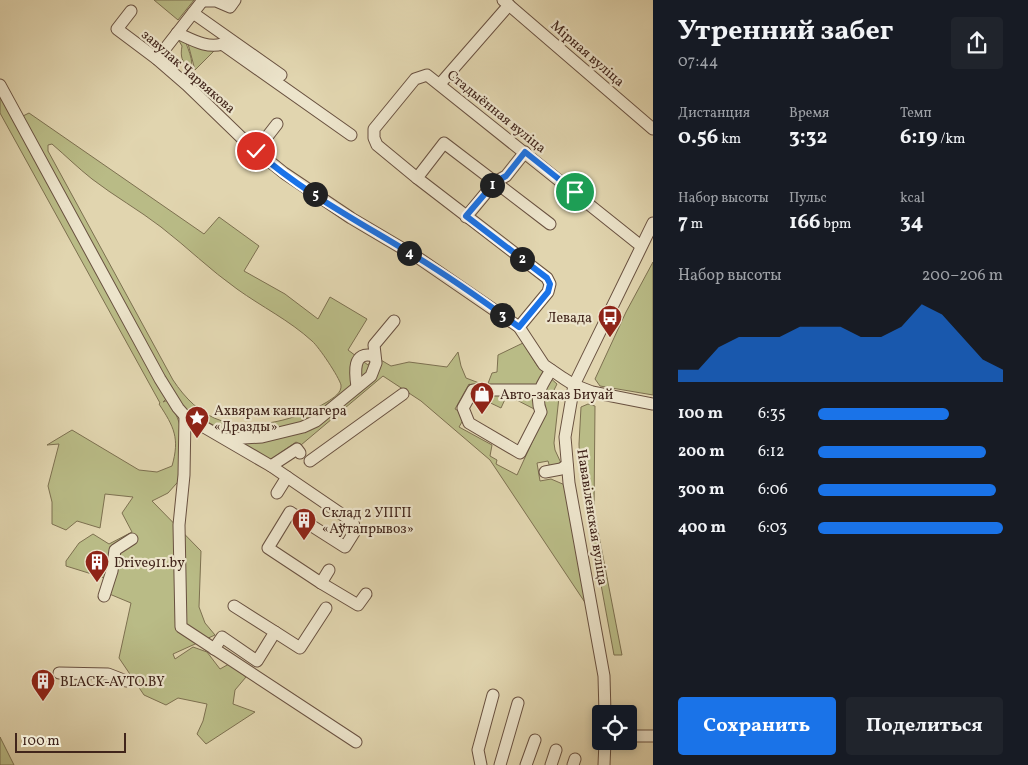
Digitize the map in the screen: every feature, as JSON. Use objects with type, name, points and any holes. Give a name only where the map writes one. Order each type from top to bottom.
[{"type":"street","points":[[157,59],[202,1],[216,1],[230,7],[236,0]]},
{"type":"street","points":[[440,84],[506,2]]},
{"type":"street","name":"Мірная вуліца","points":[[506,2],[653,129]]},
{"type":"street","name":"завулак Чарвякова","points":[[131,11],[117,29],[187,84],[256,151],[284,173],[344,213],[417,257],[519,327],[544,365],[574,385],[592,392],[653,404]]},
{"type":"street","points":[[193,13],[225,40],[351,135]]},
{"type":"street","points":[[177,33],[197,42],[215,46],[225,40]]},
{"type":"street","points":[[225,40],[281,74]]},
{"type":"street","name":"Стадыённая вуліца","points":[[417,178],[377,144],[374,138],[374,129],[415,79],[427,75],[641,246]]},
{"type":"street","points":[[0,85],[160,379],[178,408],[186,416],[271,466],[353,522],[355,531],[345,547],[290,512],[268,548],[358,605],[366,594]]},
{"type":"street","points":[[256,151],[277,124]]},
{"type":"street","points":[[519,327],[548,292],[550,284],[547,278],[417,178],[444,143],[550,224]]},
{"type":"street","points":[[466,216],[495,182],[506,176],[525,152]]},
{"type":"street","name":"Нававіленская вуліца","points":[[605,705],[604,676],[567,464],[565,437],[574,385],[653,223]]},
{"type":"street","points":[[227,439],[262,437],[303,427],[316,421],[371,376],[376,363],[374,345],[394,321]]},
{"type":"street","points":[[357,387],[356,364],[361,357],[368,354],[374,356]]},
{"type":"street","points":[[538,390],[473,390],[463,408],[469,424],[520,453],[541,412],[538,390],[551,370]]},
{"type":"street","points":[[310,461],[403,394]]},
{"type":"street","points":[[186,416],[184,475],[179,525],[181,627],[356,742]]},
{"type":"street","points":[[271,466],[296,449],[300,453]]},
{"type":"street","points":[[545,472],[561,470],[567,464]]},
{"type":"street","points":[[277,493],[287,477]]},
{"type":"street","points":[[104,596],[112,571],[115,550],[132,539]]},
{"type":"street","points":[[321,583],[329,570]]},
{"type":"street","points":[[234,606],[300,648],[326,608]]},
{"type":"street","points":[[214,649],[222,637],[257,661],[275,632]]},
{"type":"street","points":[[59,673],[108,674],[126,681]]},
{"type":"street","points":[[481,765],[478,750],[493,695]]},
{"type":"street","points":[[500,765],[518,703]]},
{"type":"street","points":[[637,736],[653,736]]},
{"type":"street","points":[[526,765],[535,740]]},
{"type":"street","points":[[551,765],[556,750]]},
{"type":"street","points":[[604,765],[605,750]]},
{"type":"green space","points":[[154,0],[194,0],[178,20]]},
{"type":"green space","points":[[180,38],[185,40],[192,63],[190,72],[186,75],[183,74],[189,69],[182,59]]},
{"type":"green space","points":[[187,40],[216,49],[195,70]]},
{"type":"green space","points":[[0,93],[167,398],[163,402],[168,400],[180,427],[184,445],[184,475],[168,493],[152,501],[201,551],[199,607],[205,623],[215,635],[173,654],[175,659],[193,647],[207,652],[220,669],[229,664],[246,677],[235,690],[233,704],[255,712],[206,744],[197,734],[203,721],[207,704],[178,698],[166,705],[144,695],[119,658],[131,603],[107,593],[111,580],[66,566],[66,561],[79,543],[93,534],[109,544],[132,532],[122,513],[133,497],[105,494],[100,528],[77,521],[66,530],[52,524],[52,502],[48,486],[59,444],[47,445],[72,430],[139,470],[157,472],[172,466],[175,440],[172,426],[160,403],[0,113]]},
{"type":"green space","points":[[29,113],[204,234],[219,217],[259,246],[244,271],[285,294],[318,319],[330,297],[367,319],[348,350],[368,365],[374,356],[391,366],[409,362],[447,367],[458,352],[466,378],[487,386],[492,373],[497,372],[498,355],[523,343],[538,367],[557,384],[553,392],[544,390],[544,394],[559,397],[554,443],[561,463],[557,467],[550,468],[548,461],[537,463],[540,481],[551,479],[565,485],[588,607],[490,460],[421,401],[383,376],[301,445],[296,442],[270,460],[227,439],[220,429],[180,406],[21,117]],"holes":[[[52,144],[92,179],[161,227],[227,282],[312,341],[333,369],[341,385],[339,393],[327,402],[303,414],[262,424],[248,425],[222,421],[194,405],[173,380],[48,151],[48,145]],[[469,384],[479,390],[538,390],[545,414],[517,475],[496,464],[497,460],[490,456],[492,445],[459,427],[466,415],[455,409]]]},
{"type":"green space","points":[[653,262],[653,395],[600,386],[595,379],[626,312]]},
{"type":"green space","points":[[529,392],[538,411],[507,395],[501,408],[476,396],[478,393]]},
{"type":"green space","points":[[588,404],[595,406],[594,510],[622,655],[614,655],[580,471],[581,407]]},
{"type":"green space","points":[[0,737],[14,765],[0,765]]},
{"type":"place","name":"Левада","points":[[610,338]]},
{"type":"place","name":"Авто-заказ Биуай","points":[[482,415]]},
{"type":"place","name":"Ахвярам канцлагера «Дразды»","points":[[197,439]]},
{"type":"place","name":"Склад 2 УПГП «Аўтапрывоз»","points":[[304,541]]},
{"type":"place","name":"Drive911.by","points":[[97,583]]},
{"type":"place","name":"BLACK-AVTO.BY","points":[[43,702]]},
{"type":"route","points":[[256,151],[284,173],[351,218],[417,257],[519,327],[548,292],[550,284],[547,278],[466,216],[495,182],[506,176],[525,152],[575,192]]}]
